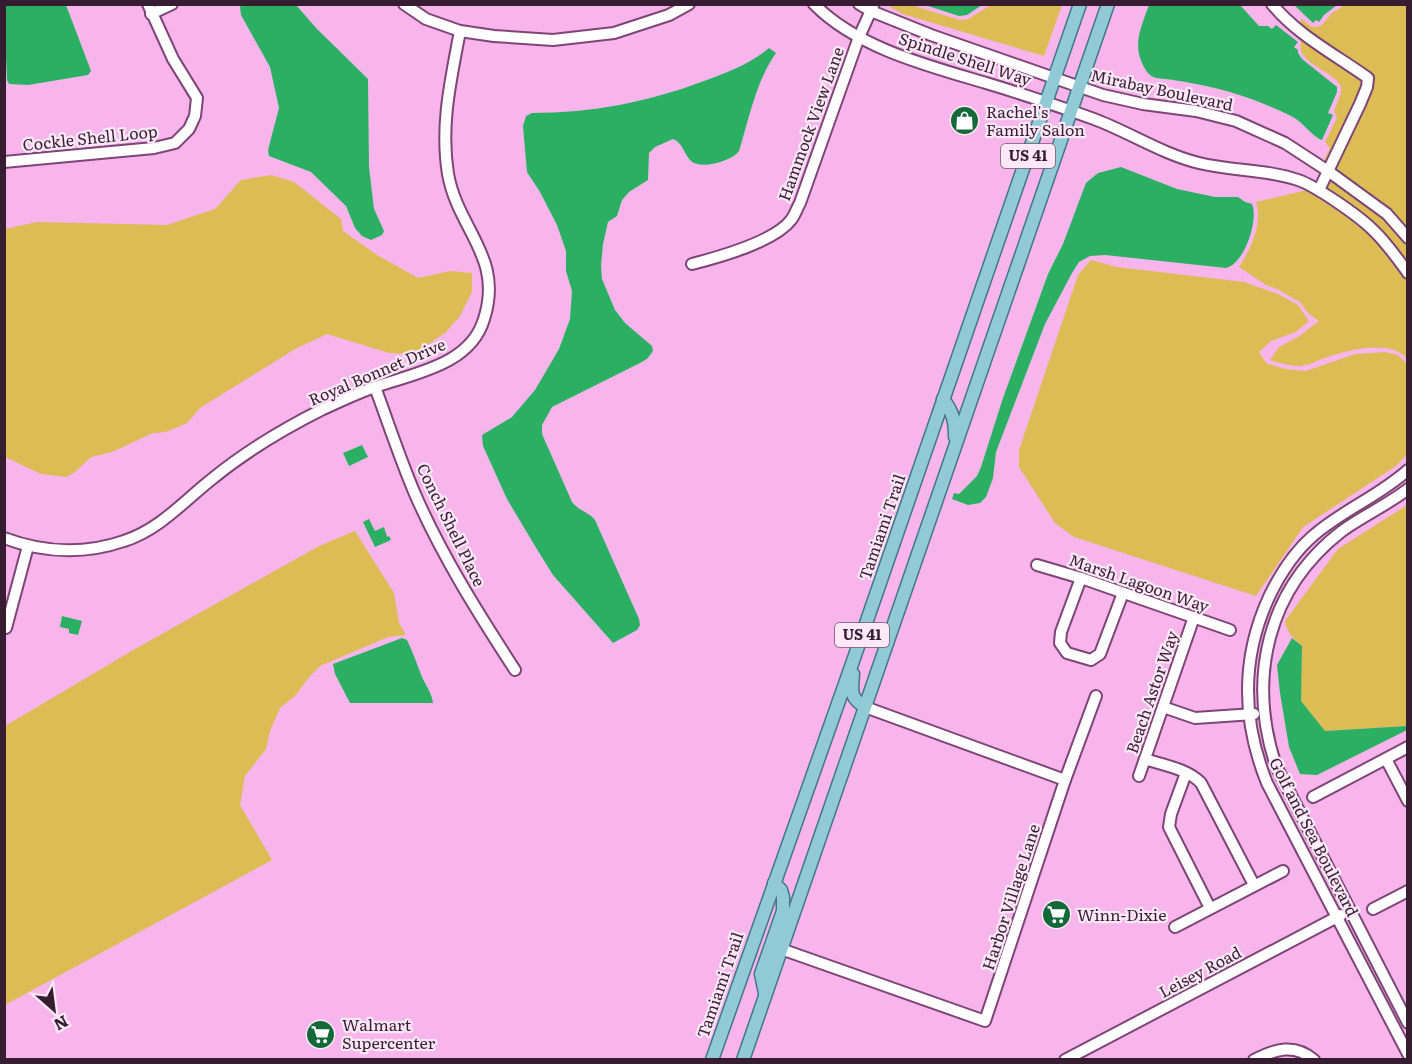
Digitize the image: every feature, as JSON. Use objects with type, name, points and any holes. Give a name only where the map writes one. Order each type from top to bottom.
[{"type":"main road","name":"Tamiami Trail","points":[[712,1059],[1080,4]]},
{"type":"main road","name":"US 41","points":[[743,1059],[1108,4]]},
{"type":"main road","points":[[943,399],[952,411],[955,421],[954,450]]},
{"type":"main road","points":[[853,660],[852,693],[856,701],[865,707]]},
{"type":"main road","points":[[765,994],[761,974],[783,911],[781,890],[774,883]]},
{"type":"street","name":"Cockle Shell Loop","points":[[4,162],[154,148],[175,143],[189,129],[195,116],[197,98],[173,59],[149,9],[172,4]]},
{"type":"street","points":[[404,4],[426,19],[460,31],[554,40],[614,33],[669,15],[689,4]]},
{"type":"street","name":"Spindle Shell Way","points":[[814,4],[824,15],[859,37],[914,62],[1047,102]]},
{"type":"street","name":"Spindle Shell Way","points":[[859,4],[1055,78]]},
{"type":"street","points":[[1272,4],[1278,12],[1307,36],[1368,78],[1360,104],[1319,190]]},
{"type":"street","name":"Hammock View Lane","points":[[692,264],[730,254],[779,231],[791,219],[800,203],[859,37],[872,8]]},
{"type":"street","name":"Royal Bonnet Drive","points":[[4,538],[50,550],[83,551],[126,541],[149,531],[166,519],[213,477],[270,438],[324,409],[375,387],[433,368],[467,347],[483,322],[490,289],[489,273],[481,250],[461,213],[448,174],[444,135],[446,107],[460,31]]},
{"type":"street","name":"Mirabay Boulevard","points":[[1055,78],[1113,97],[1196,111],[1236,121],[1285,143],[1387,214],[1407,238]]},
{"type":"street","points":[[1047,102],[1122,130],[1168,152],[1199,163],[1298,180],[1319,190],[1373,230],[1407,273]]},
{"type":"street","name":"Conch Shell Place","points":[[375,387],[416,495],[447,558],[515,670]]},
{"type":"street","name":"Golf and Sea Boulevard","points":[[1407,470],[1386,487],[1347,510],[1312,536],[1295,554],[1262,614],[1253,642],[1248,671],[1248,714],[1258,759],[1268,783],[1407,1054]]},
{"type":"street","name":"Golf and Sea Boulevard","points":[[1407,489],[1342,531],[1304,568],[1286,596],[1274,624],[1263,674],[1263,713],[1276,766],[1407,1023]]},
{"type":"street","points":[[6,628],[28,546]]},
{"type":"street","name":"Marsh Lagoon Way","points":[[1037,566],[1080,578],[1230,630]]},
{"type":"street","points":[[1080,578],[1061,632],[1060,643],[1067,653],[1091,660],[1100,654],[1123,593]]},
{"type":"street","name":"Beach Astor Way","points":[[1139,776],[1194,617]]},
{"type":"street","points":[[865,707],[1065,780],[1096,696]]},
{"type":"street","points":[[1163,707],[1195,718],[1263,713]]},
{"type":"street","points":[[1313,797],[1407,747]]},
{"type":"street","points":[[1145,759],[1186,773],[1201,783],[1254,885]]},
{"type":"street","points":[[1386,759],[1407,801]]},
{"type":"street","points":[[1186,773],[1171,814],[1169,827],[1210,908]]},
{"type":"street","name":"Harbor Village Lane","points":[[781,949],[985,1021],[1065,780]]},
{"type":"street","points":[[1175,927],[1283,870]]},
{"type":"street","points":[[1372,909],[1407,891]]},
{"type":"street","name":"Leisey Road","points":[[1065,1059],[1349,910]]},
{"type":"street","points":[[1254,1059],[1270,1051],[1284,1048],[1299,1049],[1314,1059]]},
{"type":"shaded area","points":[[242,4],[296,5],[368,79],[369,167],[374,209],[384,231],[382,235],[371,240],[362,236],[355,228],[346,206],[311,172],[269,156],[268,150],[279,108],[270,67],[241,15]]},
{"type":"shaded area","points":[[1293,4],[1337,5],[1319,22],[1316,20],[1313,23]]},
{"type":"shaded area","points":[[6,5],[66,5],[91,71],[88,75],[28,85],[9,84],[5,34]]},
{"type":"shaded area","points":[[887,5],[911,5],[960,20],[968,19],[991,5],[1062,5],[1044,56],[903,14]]},
{"type":"shaded area","points":[[925,5],[982,5],[967,15],[959,16]]},
{"type":"shaded area","points":[[1149,5],[1240,5],[1259,26],[1268,26],[1272,29],[1276,25],[1298,42],[1294,47],[1302,59],[1337,87],[1328,113],[1333,115],[1322,140],[1294,118],[1257,101],[1208,86],[1156,78],[1150,75],[1144,67],[1138,50],[1141,27]]},
{"type":"shaded area","points":[[1345,5],[1407,5],[1407,230],[1334,170],[1370,73],[1299,23],[1302,19],[1312,27],[1321,26],[1332,13]]},
{"type":"shaded area","points":[[1294,31],[1362,80],[1355,102],[1326,164],[1323,162],[1330,148],[1325,142],[1337,118],[1334,111],[1341,93],[1341,86],[1305,58],[1301,50],[1301,39],[1293,33]]},
{"type":"shaded area","points":[[769,48],[776,53],[758,88],[739,151],[723,161],[702,165],[691,161],[679,143],[673,139],[655,147],[649,153],[648,180],[629,192],[622,200],[617,216],[608,222],[603,244],[602,279],[615,310],[625,323],[652,346],[653,351],[647,359],[640,363],[552,407],[542,425],[542,434],[572,502],[595,520],[639,619],[640,625],[637,630],[613,643],[553,575],[507,499],[483,446],[482,435],[512,417],[535,390],[559,349],[570,319],[572,291],[566,271],[566,251],[557,225],[527,172],[523,126],[526,116],[532,113],[576,111],[620,105],[662,95],[713,78],[754,59]]},
{"type":"shaded area","points":[[1121,167],[1177,189],[1215,197],[1238,197],[1252,204],[1254,211],[1252,230],[1244,250],[1233,265],[1226,268],[1105,255],[1090,256],[1079,262],[1045,324],[996,452],[993,478],[986,497],[980,503],[968,505],[952,499],[954,493],[959,494],[977,476],[981,467],[1003,398],[1048,274],[1063,244],[1086,183],[1098,173]]},
{"type":"shaded area","points":[[271,175],[294,182],[341,219],[343,231],[377,255],[418,278],[450,271],[472,273],[472,292],[460,316],[445,333],[413,354],[389,353],[327,334],[295,349],[200,408],[187,423],[166,432],[153,433],[112,452],[91,457],[66,477],[41,474],[5,457],[5,229],[37,222],[167,225],[215,209],[241,180]]},
{"type":"shaded area","points":[[1330,178],[1384,218],[1407,245],[1407,264],[1325,189]]},
{"type":"shaded area","points":[[1307,190],[1370,233],[1407,281],[1407,358],[1399,352],[1377,347],[1340,353],[1302,366],[1270,360],[1279,347],[1298,337],[1319,321],[1309,314],[1300,302],[1266,285],[1239,267],[1255,236],[1258,218],[1256,202]]},
{"type":"shaded area","points":[[1091,260],[1117,267],[1244,282],[1278,294],[1298,305],[1309,321],[1296,332],[1271,341],[1259,352],[1266,363],[1285,369],[1306,371],[1355,354],[1385,352],[1398,355],[1407,364],[1407,454],[1396,466],[1303,527],[1256,596],[1074,537],[1055,523],[1019,467],[1019,450],[1078,275]]},
{"type":"shaded area","points":[[362,445],[368,457],[349,466],[343,453]]},
{"type":"shaded area","points":[[1407,505],[1407,726],[1325,731],[1300,701],[1302,646],[1293,638],[1285,621],[1338,549]]},
{"type":"shaded area","points":[[369,519],[375,531],[384,527],[387,537],[389,536],[391,540],[375,547],[363,522]]},
{"type":"shaded area","points":[[355,531],[394,593],[399,623],[406,635],[388,637],[320,666],[295,696],[280,708],[270,731],[266,749],[245,776],[240,805],[272,860],[5,1005],[5,726],[135,649],[319,546]]},
{"type":"shaded area","points":[[62,616],[82,621],[78,635],[69,633],[69,629],[60,627]]},
{"type":"shaded area","points":[[402,638],[407,640],[433,703],[350,703],[335,674],[333,664]]},
{"type":"shaded area","points":[[1292,638],[1302,646],[1301,701],[1325,731],[1407,726],[1407,730],[1317,775],[1300,774],[1289,747],[1277,665]]},
{"type":"place","name":"Rachel's Family Salon","points":[[965,121]]},
{"type":"place","name":"Winn-Dixie","points":[[1056,915]]},
{"type":"place","name":"Walmart Supercenter","points":[[321,1034]]}]
